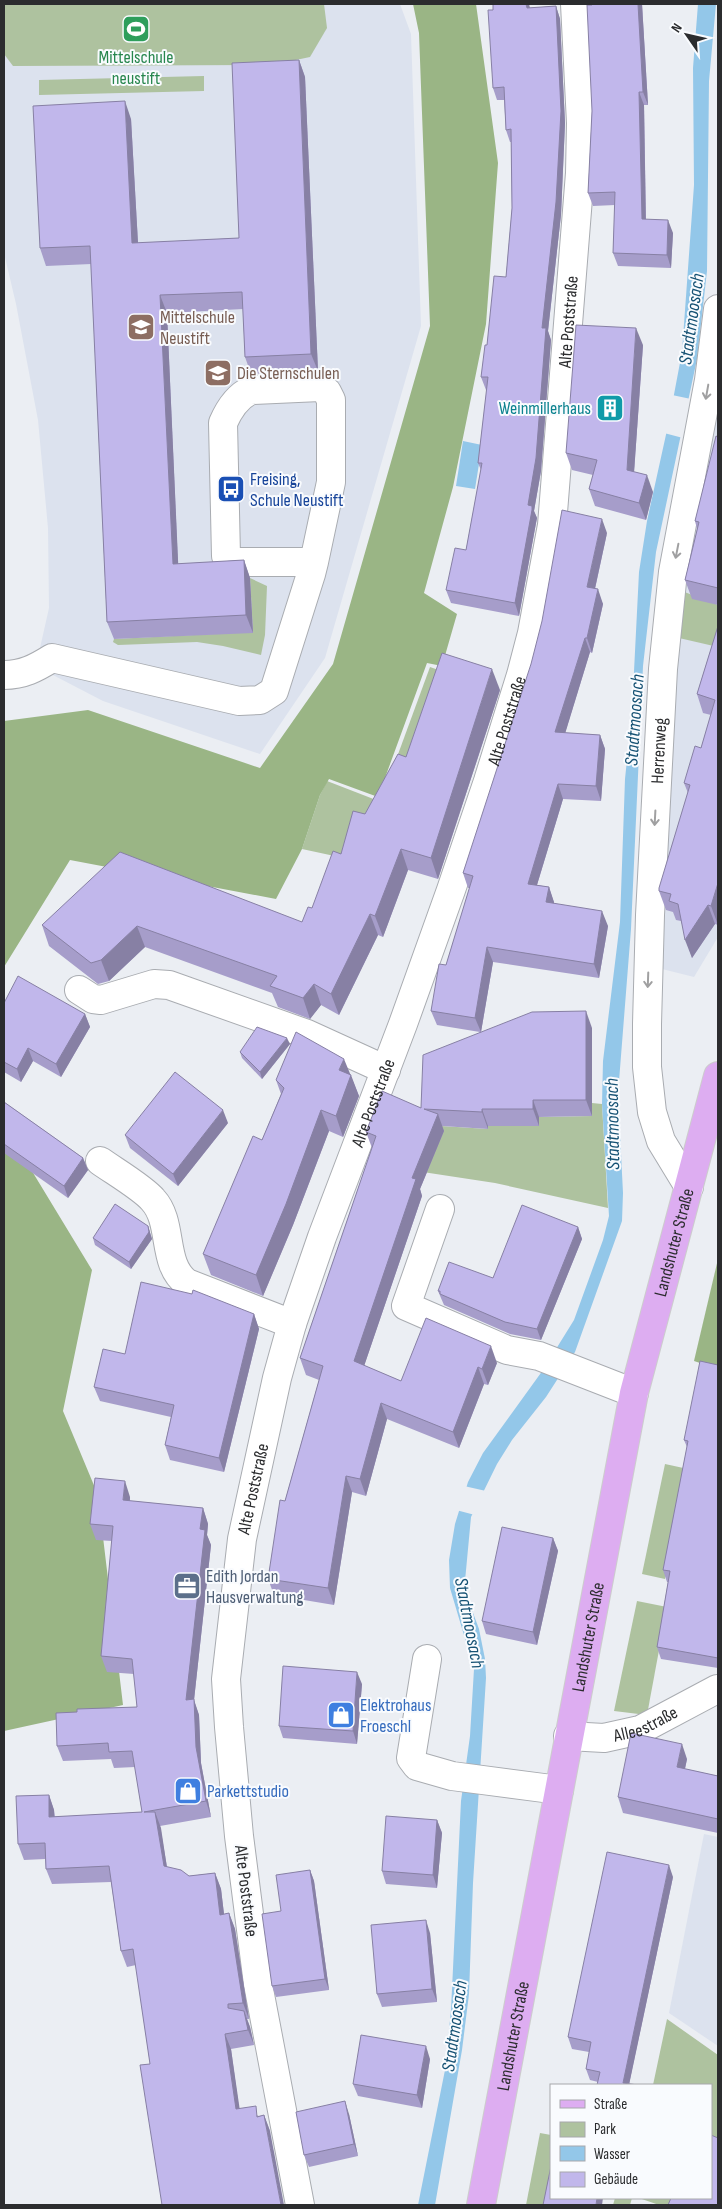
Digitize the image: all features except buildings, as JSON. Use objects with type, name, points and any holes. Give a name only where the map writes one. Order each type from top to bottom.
[{"type":"main road","name":"Landshuter Straße","points":[[481,2205],[634,1393],[718,1076]]},
{"type":"main road","points":[[689,1187],[718,1146]]},
{"type":"street","name":"Alte Poststraße","points":[[300,2205],[258,1984],[239,1836],[229,1727],[226,1679],[242,1539],[276,1378],[292,1324],[322,1237],[386,1070],[488,781],[532,633],[550,533],[580,174],[581,123],[575,4]]},
{"type":"street","name":"Herrenweg","points":[[689,1187],[661,1141],[652,1112],[647,1024],[650,915],[663,669],[673,572],[709,380],[718,309]]},
{"type":"street","points":[[4,675],[17,675],[26,672],[52,658],[239,701],[260,700],[274,691],[314,562],[331,482],[331,400],[327,392],[320,387],[251,390],[244,394],[228,411],[223,422],[226,556],[233,562],[314,562]]},
{"type":"street","points":[[79,990],[93,999],[101,1000],[154,984],[169,985],[307,1034],[386,1070]]},
{"type":"street","points":[[100,1161],[153,1200],[160,1212],[173,1266],[180,1278],[187,1283],[292,1324]]},
{"type":"street","points":[[440,1209],[406,1306],[507,1350],[539,1356],[634,1393]]},
{"type":"street","points":[[427,1659],[411,1758],[417,1766],[452,1776],[559,1790]]},
{"type":"street","name":"Alleestraße","points":[[568,1736],[604,1738],[640,1730],[718,1689]]},
{"type":"shaded area","name":"Die Sternschulen","points":[[4,4],[400,4],[411,34],[421,326],[325,658],[260,754],[103,701],[51,674],[40,648],[49,608],[48,528],[38,420],[16,304],[4,253]]},
{"type":"shaded area","points":[[718,378],[718,937],[694,977],[654,967],[682,591]]},
{"type":"shaded area","points":[[704,1834],[718,1837],[718,2046],[669,2013]]},
{"type":"green space","name":"Mittelschule neustift","points":[[4,4],[324,4],[327,28],[310,57],[272,65],[13,66],[4,54]]},
{"type":"green space","points":[[413,4],[476,4],[498,163],[486,324],[453,487],[424,593],[457,614],[442,666],[427,663],[378,797],[329,779],[320,795],[302,849],[276,899],[70,860],[4,967],[4,721],[88,710],[260,768],[333,664],[430,326],[419,33]]},
{"type":"green space","points":[[204,76],[204,91],[39,95],[39,80]]},
{"type":"green space","points":[[250,578],[267,586],[265,635],[261,655],[197,642],[118,645],[113,642],[114,639],[253,632]]},
{"type":"green space","points":[[682,591],[718,605],[718,647],[679,638]]},
{"type":"green space","points":[[430,667],[450,674],[404,771],[393,768]]},
{"type":"green space","points":[[327,781],[389,805],[353,860],[302,849],[320,795]]},
{"type":"green space","points":[[592,1103],[602,1104],[608,1208],[495,1183],[403,1169],[441,1126],[488,1129],[488,1126],[539,1126],[539,1117],[592,1116]]},
{"type":"green space","points":[[4,1125],[92,1270],[63,1411],[98,1495],[123,1705],[4,1731]]},
{"type":"green space","points":[[718,1259],[718,1369],[694,1361]]},
{"type":"green space","points":[[665,1464],[688,1469],[665,1579],[642,1574]]},
{"type":"green space","points":[[637,1601],[667,1607],[647,1715],[614,1711]]},
{"type":"green space","points":[[667,2019],[718,2055],[718,2148],[712,2145],[712,2084],[653,2084]]},
{"type":"green space","points":[[540,2133],[550,2135],[549,2205],[526,2205]]},
{"type":"green space","points":[[615,2199],[632,2199],[630,2205],[613,2205]]},
{"type":"green space","points":[[642,2199],[711,2199],[712,2205],[659,2205]]},
{"type":"water","name":"Stadtmoosach","points":[[698,4],[716,4],[709,81],[707,271],[697,359],[656,552],[643,666],[631,929],[618,1094],[623,1193],[622,1221],[575,1352],[546,1397],[512,1440],[497,1464],[471,1517],[465,1581],[469,1602],[479,1629],[485,1659],[486,1678],[473,1883],[469,1994],[462,2050],[435,2205],[418,2205],[445,2070],[451,2010],[461,1801],[470,1736],[474,1669],[450,1588],[449,1560],[455,1524],[468,1482],[483,1453],[543,1370],[574,1320],[603,1240],[609,1216],[602,1104],[603,1061],[620,922],[625,779],[632,711],[639,572],[647,521],[682,352],[694,185],[693,68]]},
{"type":"water","points":[[463,441],[482,445],[475,489],[456,486]]},
{"type":"pier","points":[[672,395],[691,399],[683,438],[664,433]]},
{"type":"pier","points":[[464,1486],[486,1491],[475,1515],[456,1510]]},
{"type":"place","name":"Mittelschule neustift","points":[[136,29]]},
{"type":"place","name":"Mittelschule Neustift","points":[[141,327]]},
{"type":"place","name":"Die Sternschulen","points":[[218,373]]},
{"type":"place","name":"Weinmillerhaus","points":[[610,408]]},
{"type":"place","name":"Freising, Schule Neustift","points":[[231,489]]},
{"type":"place","name":"Edith Jordan Hausverwaltung","points":[[187,1586]]},
{"type":"place","name":"Elektrohaus Froeschl","points":[[341,1715]]},
{"type":"place","name":"Parkettstudio","points":[[188,1791]]}]
